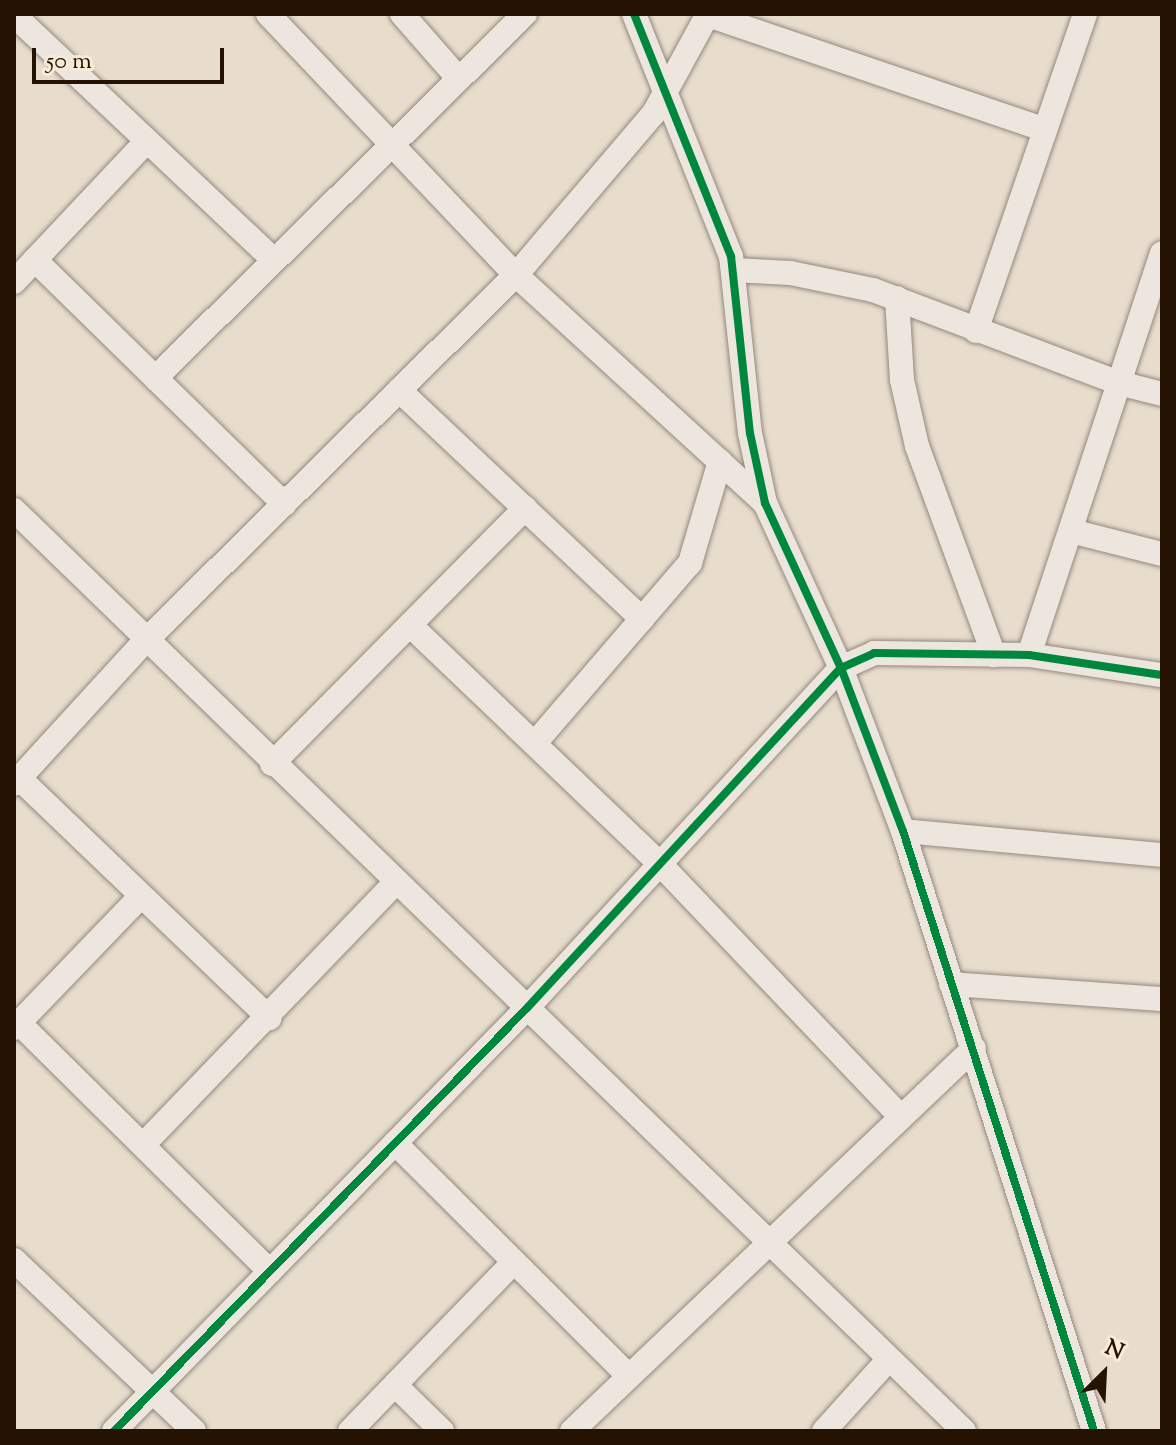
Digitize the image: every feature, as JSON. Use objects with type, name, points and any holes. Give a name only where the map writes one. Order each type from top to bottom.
[{"type":"street","points":[[268,14],[516,275],[765,503]]},
{"type":"street","points":[[402,14],[458,78]]},
{"type":"street","points":[[155,378],[525,14]]},
{"type":"street","points":[[634,14],[668,91],[734,270],[750,433],[765,503],[841,668],[903,831],[1094,1431]]},
{"type":"street","points":[[976,331],[1085,14]]},
{"type":"street","points":[[269,1018],[17,781],[146,640],[516,275],[668,91],[708,15],[1045,130]]},
{"type":"street","points":[[18,18],[273,259]]},
{"type":"street","points":[[14,282],[146,142]]},
{"type":"street","points":[[1029,655],[1162,253]]},
{"type":"street","points":[[35,260],[284,504]]},
{"type":"street","points":[[734,270],[790,273],[897,298],[976,331],[1119,383],[1162,394]]},
{"type":"street","points":[[897,298],[902,380],[917,446],[994,655]]},
{"type":"street","points":[[399,390],[642,619]]},
{"type":"street","points":[[535,743],[690,563],[720,461]]},
{"type":"street","points":[[272,764],[525,508]]},
{"type":"street","points":[[16,517],[964,1431]]},
{"type":"street","points":[[1071,531],[1162,554]]},
{"type":"street","points":[[410,625],[661,865],[901,1117]]},
{"type":"street","points":[[114,1431],[527,1008],[841,668],[874,653],[1029,655],[1162,675]]},
{"type":"street","points":[[903,831],[1162,855]]},
{"type":"street","points":[[143,1145],[269,1018],[394,884]]},
{"type":"street","points":[[140,897],[17,1026],[270,1271]]},
{"type":"street","points":[[951,984],[1162,999]]},
{"type":"street","points":[[572,1431],[974,1048]]},
{"type":"street","points":[[395,1143],[629,1376]]},
{"type":"street","points":[[350,1431],[514,1262]]},
{"type":"street","points":[[16,1267],[194,1431]]},
{"type":"street","points":[[824,1431],[889,1359]]},
{"type":"street","points":[[395,1385],[442,1431]]},
{"type":"cycle path","points":[[634,14],[731,256],[750,433],[765,503],[841,668],[903,831],[1094,1431]]},
{"type":"cycle path","points":[[114,1431],[527,1008],[841,668],[874,653],[1029,655],[1162,675]]}]
